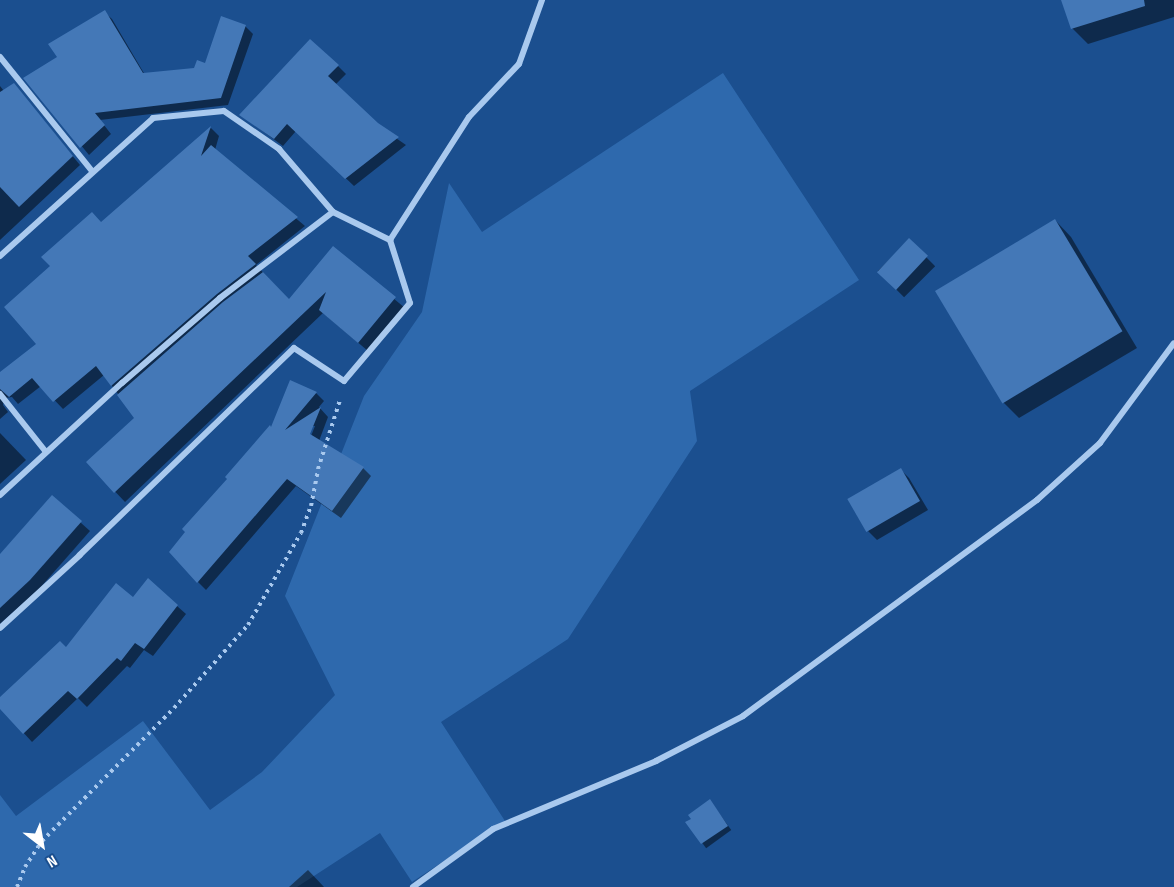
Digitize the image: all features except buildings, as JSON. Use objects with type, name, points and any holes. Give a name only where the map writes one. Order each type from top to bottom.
[{"type":"street","points":[[390,240],[469,117],[519,64],[542,0]]},
{"type":"street","points":[[0,57],[92,171]]},
{"type":"street","points":[[0,256],[153,118],[224,111],[279,149],[333,212],[390,240],[410,303],[344,381],[294,348],[80,555],[0,628]]},
{"type":"street","points":[[0,495],[220,298],[333,212]]},
{"type":"street","points":[[413,887],[494,829],[656,761],[743,716],[1037,500],[1100,443],[1174,343]]},
{"type":"street","points":[[0,394],[46,452]]},
{"type":"path","points":[[17,887],[25,867],[42,841],[174,708],[248,625],[301,533],[311,506],[318,469],[337,416],[344,381]]},
{"type":"shaded area","points":[[723,73],[859,280],[690,391],[697,441],[568,639],[441,722],[505,821],[412,882],[380,833],[297,887],[0,887],[0,795],[16,816],[143,721],[210,810],[262,772],[335,695],[285,596],[364,396],[422,312],[449,183],[482,232]]}]
